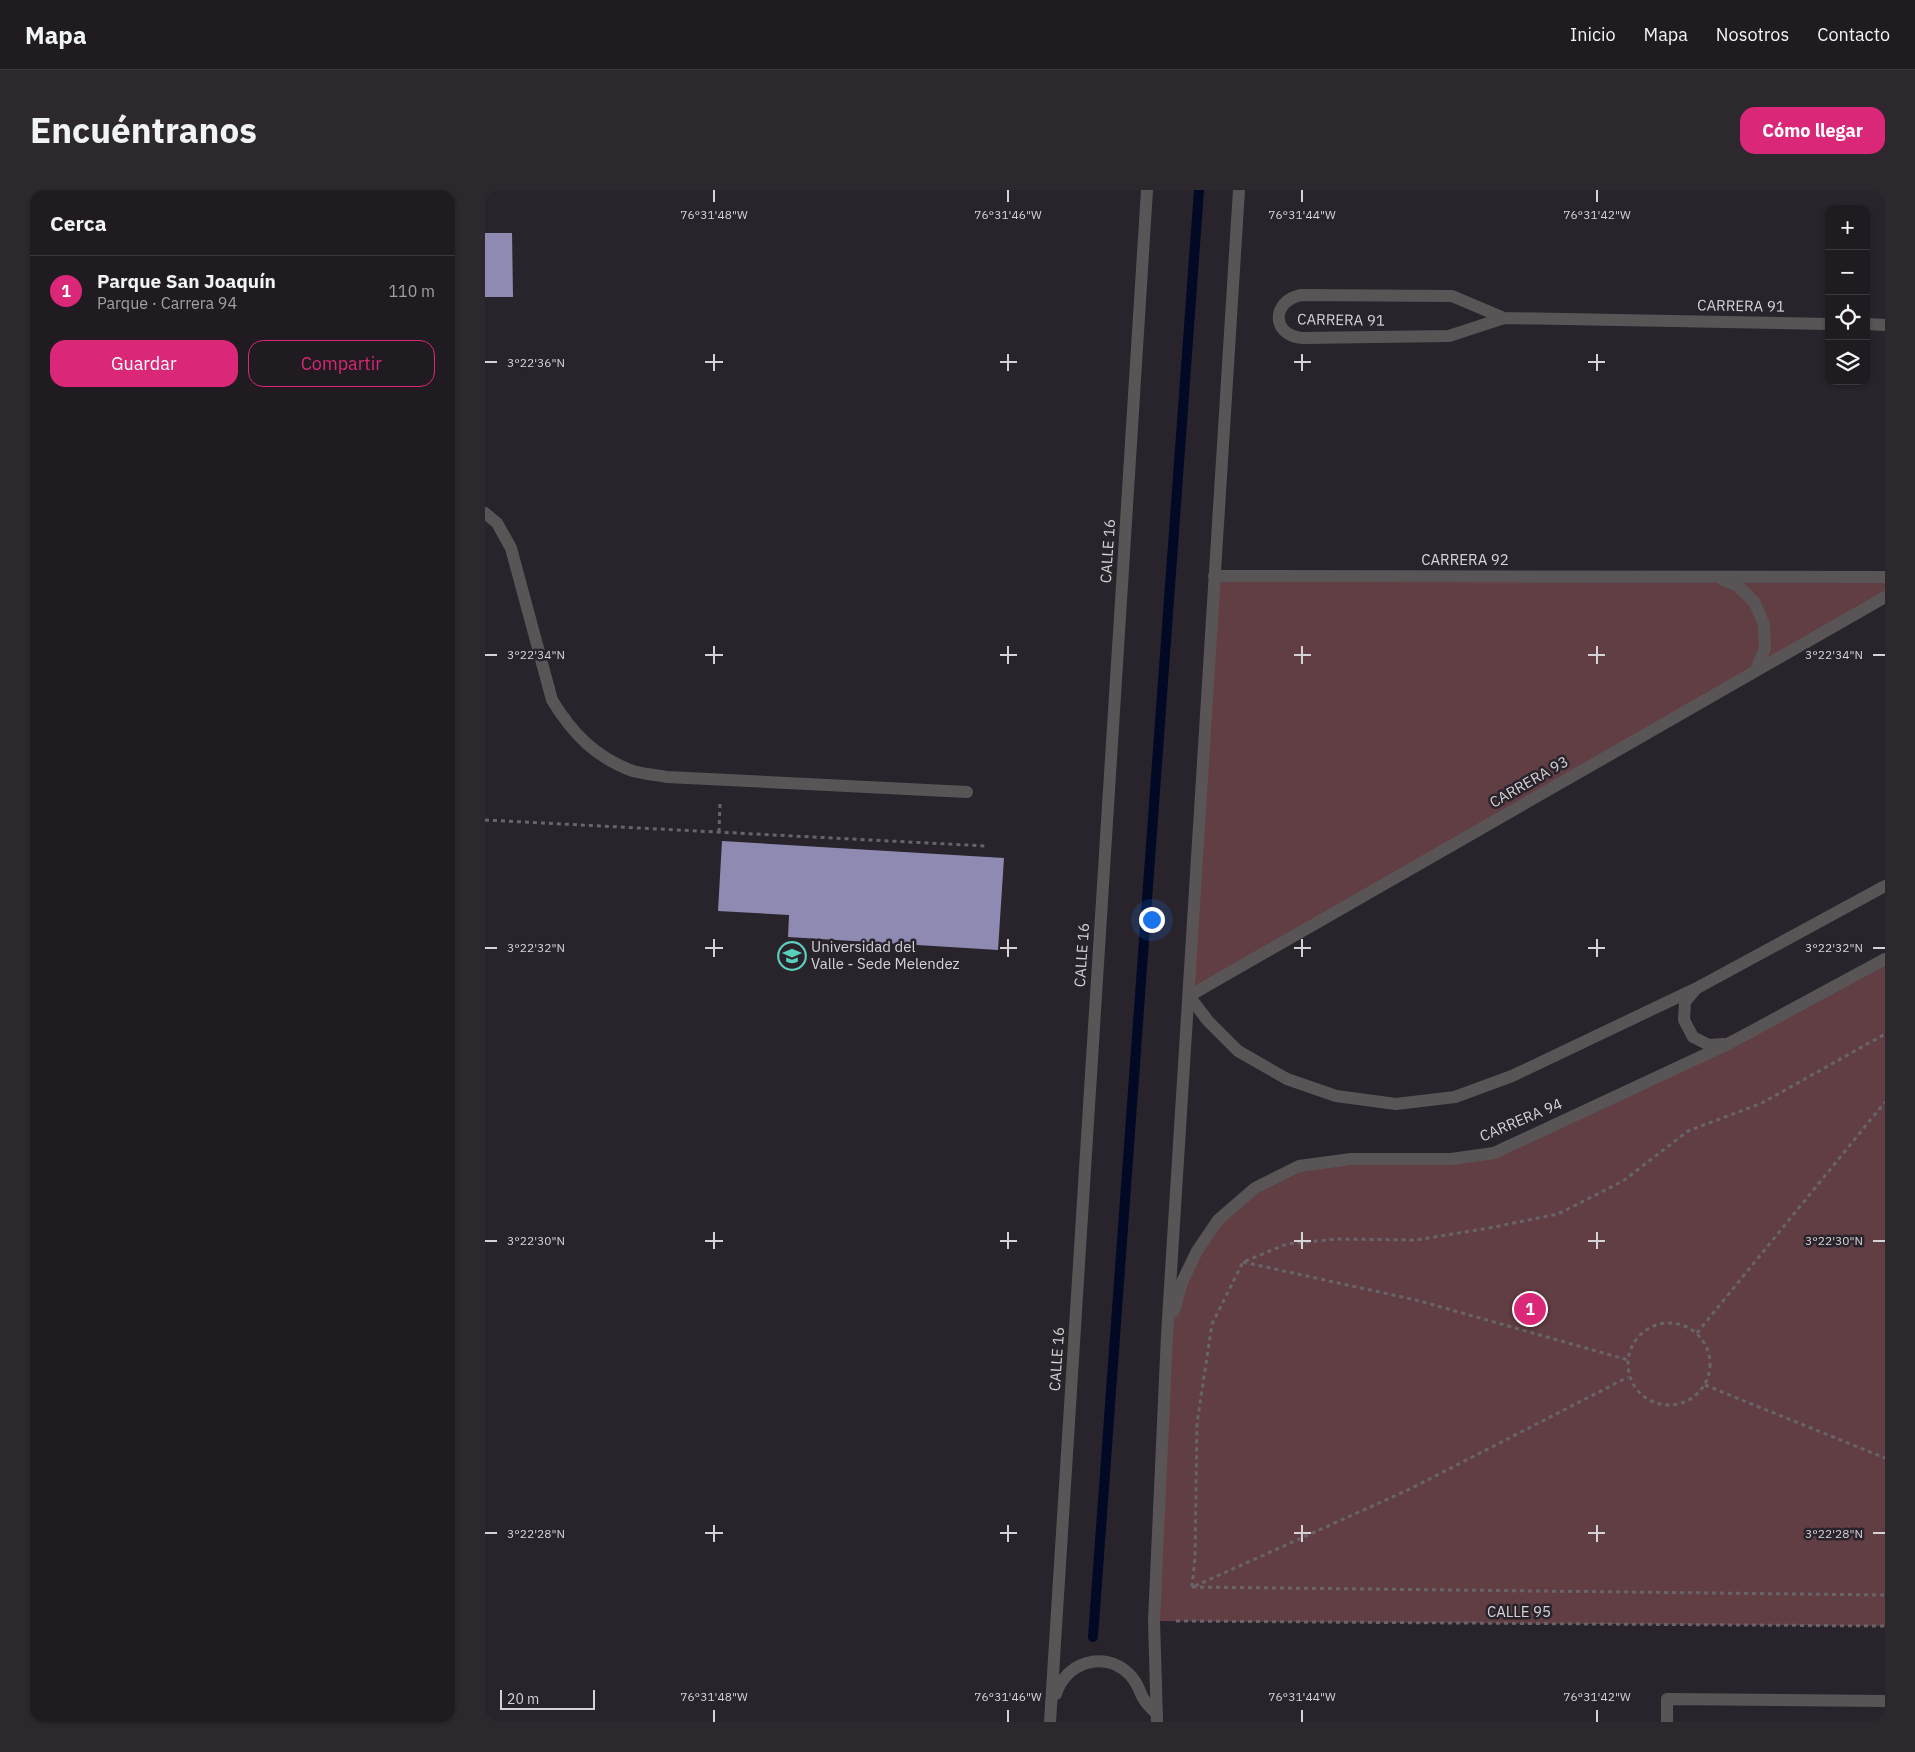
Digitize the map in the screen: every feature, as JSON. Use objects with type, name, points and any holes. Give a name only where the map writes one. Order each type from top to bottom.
[{"type":"street","name":"CALLE 16","points":[[1052,1722],[1147,190]]},
{"type":"street","points":[[1157,1718],[1154,1621],[1167,1335],[1239,190]]},
{"type":"street","name":"CARRERA 91","points":[[1504,318],[1452,296],[1301,295],[1292,297],[1285,302],[1280,309],[1279,317],[1281,326],[1286,333],[1294,338],[1449,336],[1504,318],[1825,324]]},
{"type":"street","points":[[1870,324],[1885,325]]},
{"type":"street","points":[[485,513],[497,524],[511,548],[552,700],[565,722],[583,742],[603,757],[634,771],[667,777],[967,792]]},
{"type":"street","name":"CARRERA 92","points":[[1215,576],[1885,577]]},
{"type":"street","name":"CARRERA 92","points":[[1716,577],[1738,586],[1755,603],[1764,625],[1765,648],[1756,670]]},
{"type":"street","name":"CARRERA 93","points":[[1189,996],[1885,597]]},
{"type":"street","points":[[1189,996],[1208,1021],[1238,1051],[1287,1079],[1336,1096],[1396,1104],[1455,1097],[1512,1076],[1697,988],[1885,886]]},
{"type":"street","name":"CARRERA 94","points":[[1167,1335],[1182,1282],[1197,1251],[1218,1220],[1255,1188],[1299,1166],[1351,1159],[1451,1160],[1494,1153],[1728,1044],[1885,960]]},
{"type":"street","points":[[1697,988],[1685,1002],[1684,1020],[1693,1037],[1709,1045],[1728,1044]]},
{"type":"street","points":[[1052,1722],[1056,1693],[1064,1677],[1078,1666],[1096,1661],[1114,1664],[1130,1674],[1157,1718]]},
{"type":"street","points":[[1667,1722],[1667,1698],[1885,1701]]},
{"type":"path","points":[[719,832],[721,780]]},
{"type":"path","points":[[485,820],[986,846]]},
{"type":"path","points":[[1192,1587],[1195,1558],[1197,1424],[1212,1324],[1243,1262],[1287,1244],[1337,1239],[1416,1240],[1558,1214],[1623,1180],[1689,1131],[1762,1103],[1885,1034]]},
{"type":"path","points":[[1697,1333],[1885,1102]]},
{"type":"path","points":[[1243,1262],[1421,1301],[1627,1360]]},
{"type":"path","points":[[1669,1322],[1684,1325],[1697,1333],[1707,1344],[1711,1358],[1710,1372],[1705,1385],[1696,1396],[1683,1403],[1668,1406],[1653,1402],[1640,1394],[1628,1376],[1627,1360],[1631,1346],[1641,1333],[1653,1325],[1669,1322]]},
{"type":"path","points":[[1192,1587],[1410,1489],[1628,1376]]},
{"type":"path","points":[[1705,1385],[1885,1458]]},
{"type":"path","points":[[1192,1587],[1885,1595]]},
{"type":"path","name":"CALLE 95","points":[[1154,1621],[1885,1626]]},
{"type":"shaded area","points":[[1214,576],[1885,577],[1885,597],[1189,996]]},
{"type":"shaded area","points":[[1885,959],[1885,1626],[1154,1621],[1167,1335],[1182,1282],[1218,1220],[1299,1166],[1494,1153]]},
{"type":"building","points":[[485,233],[512,233],[513,297],[485,297]]},
{"type":"building","points":[[722,841],[1004,858],[998,950],[788,937],[789,915],[718,911]]},
{"type":"waterway","points":[[1093,1637],[1199,190]]},
{"type":"place","name":"Universidad del Valle - Sede Melendez","points":[[792,956]]},
{"type":"place","name":"Parque San Joaquín","points":[[1530,1309]]}]
